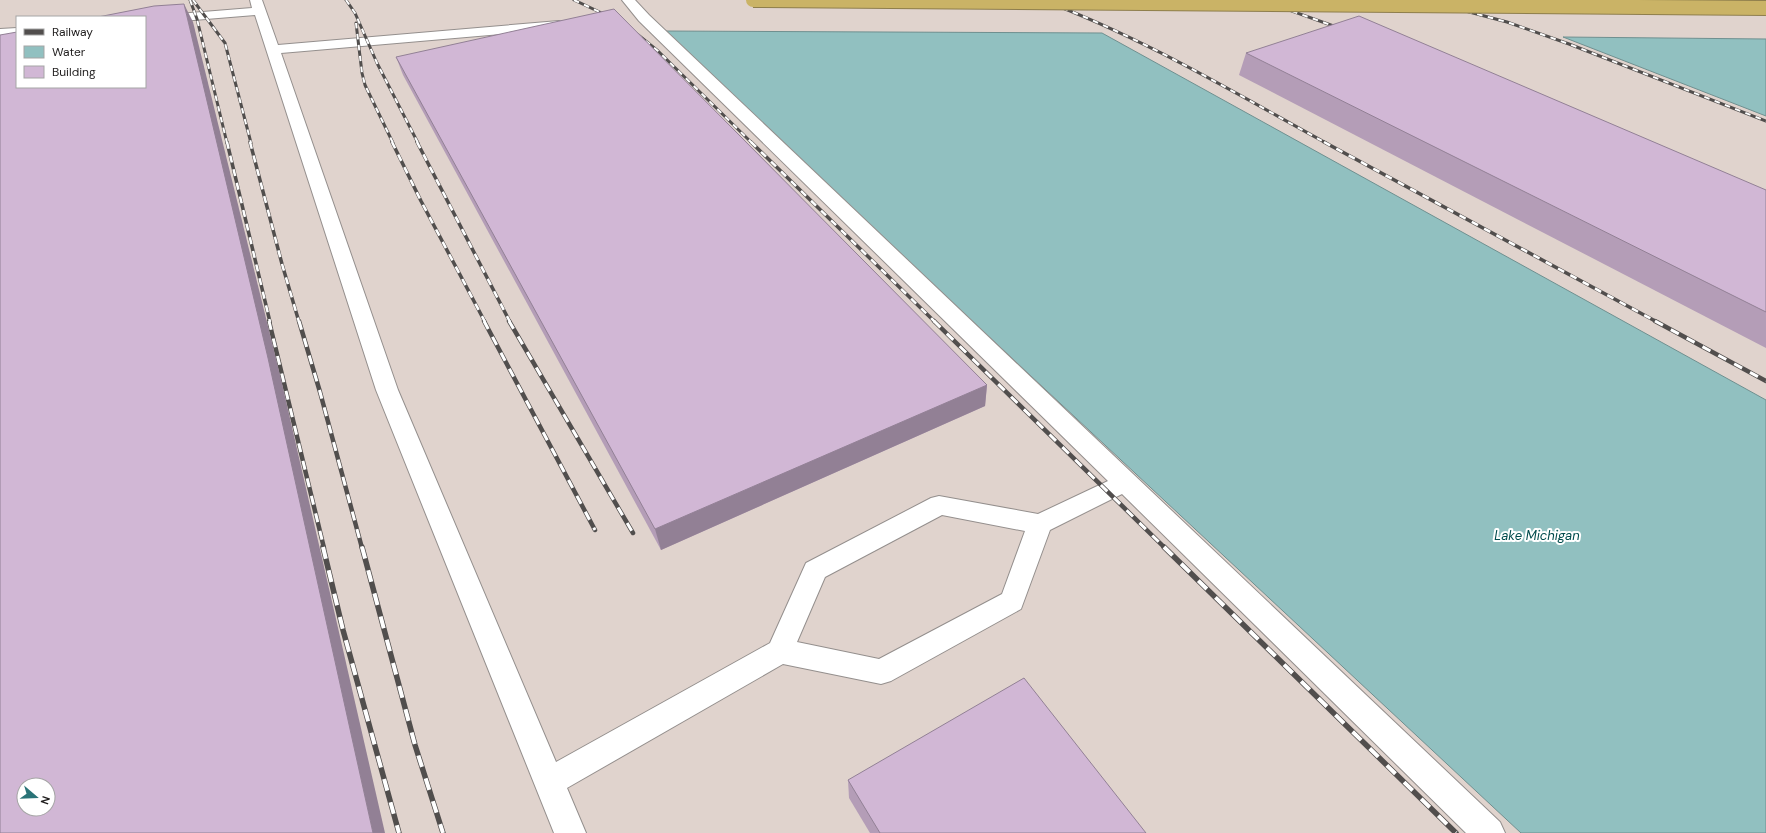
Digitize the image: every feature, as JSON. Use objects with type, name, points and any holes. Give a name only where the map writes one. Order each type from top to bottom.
[{"type":"highway","points":[[753,0],[1766,8]]},
{"type":"lane","points":[[146,20],[258,6],[387,390],[570,833]]},
{"type":"lane","points":[[634,12],[1126,482],[1489,833]]},
{"type":"lane","points":[[273,50],[570,24]]},
{"type":"lane","points":[[0,33],[16,32]]},
{"type":"lane","points":[[549,782],[780,651],[815,570],[939,505],[1040,524],[1126,482]]},
{"type":"lane","points":[[780,651],[881,672],[1012,601],[1040,524]]},
{"type":"shaded area","points":[[0,0],[1766,0],[1766,39],[1564,37],[1766,116],[1766,400],[1102,33],[662,31],[1521,833],[0,833]]},
{"type":"water","name":"Lake Michigan","points":[[661,31],[1102,33],[1766,400],[1766,833],[1521,833]]},
{"type":"water","points":[[1563,37],[1766,39],[1766,116]]},
{"type":"building","points":[[184,4],[268,358],[373,833],[0,833],[0,35],[16,32],[16,88],[146,88],[146,16],[103,16],[154,6]]},
{"type":"building","points":[[614,9],[987,385],[655,529],[396,57]]},
{"type":"building","points":[[1359,16],[1766,190],[1766,312],[1246,53]]},
{"type":"building","points":[[1024,678],[1146,833],[880,833],[848,780]]},
{"type":"railway","points":[[190,0],[197,19],[227,143]]},
{"type":"railway","points":[[193,0],[225,43],[251,143]]},
{"type":"railway","points":[[346,0],[355,13],[377,63],[418,143]]},
{"type":"railway","points":[[574,0],[608,16]]},
{"type":"railway","points":[[1042,0],[1115,31],[1187,66],[1326,143]]},
{"type":"railway","points":[[1261,0],[1342,29]]},
{"type":"railway","points":[[1424,0],[1507,22],[1569,44],[1766,121]]},
{"type":"railway","points":[[356,23],[362,73],[365,85],[393,143]]},
{"type":"railway","points":[[637,34],[658,51],[752,143]]},
{"type":"railway","points":[[227,142],[270,322]]},
{"type":"railway","points":[[250,142],[299,322]]},
{"type":"railway","points":[[392,142],[421,201],[485,322]]},
{"type":"railway","points":[[417,142],[510,322]]},
{"type":"railway","points":[[751,142],[935,322]]},
{"type":"railway","points":[[1324,142],[1657,322]]},
{"type":"railway","points":[[269,321],[324,548]]},
{"type":"railway","points":[[299,321],[320,392],[362,548]]},
{"type":"railway","points":[[484,321],[595,530]]},
{"type":"railway","points":[[509,321],[633,533]]},
{"type":"railway","points":[[934,321],[1165,548]]},
{"type":"railway","points":[[1655,321],[1766,381]]},
{"type":"railway","points":[[323,547],[343,630],[399,833]]},
{"type":"railway","points":[[362,547],[415,745],[443,833]]},
{"type":"railway","points":[[1164,547],[1456,833]]}]
